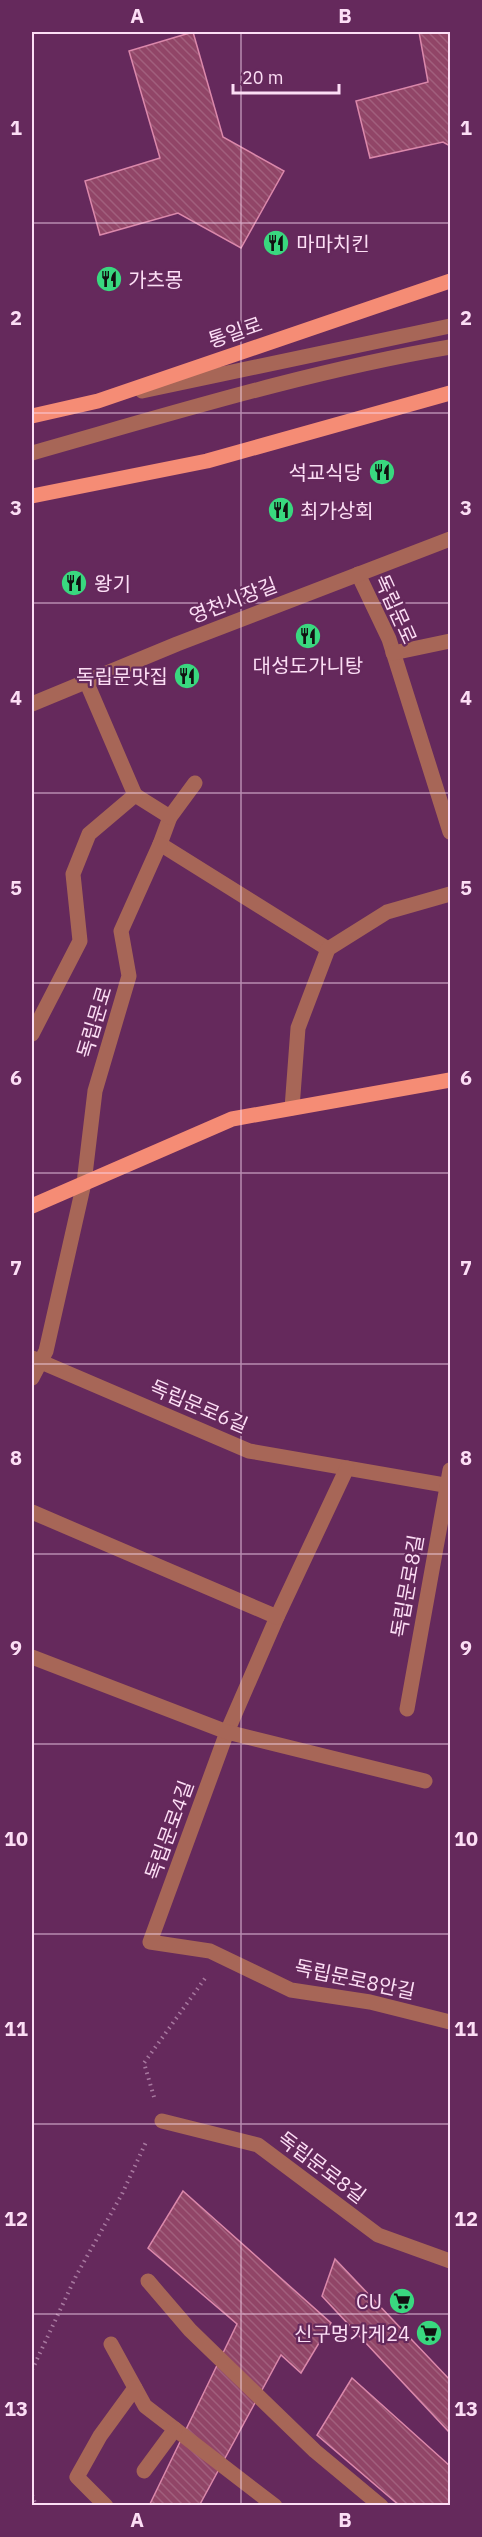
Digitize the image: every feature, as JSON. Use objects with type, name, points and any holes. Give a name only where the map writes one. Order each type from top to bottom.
[{"type":"main road","name":"통일로","points":[[32,416],[98,401],[450,281]]},
{"type":"main road","points":[[32,496],[207,461],[450,393]]},
{"type":"main road","points":[[32,1206],[232,1119],[450,1080]]},
{"type":"street","points":[[98,401],[450,326]]},
{"type":"street","points":[[32,453],[250,392],[391,357],[450,346]]},
{"type":"street","name":"영천시장길","points":[[32,704],[177,644],[450,539]]},
{"type":"street","name":"독립문로","points":[[358,574],[393,653],[450,832]]},
{"type":"street","points":[[393,653],[450,641]]},
{"type":"street","points":[[86,681],[135,795],[170,817]]},
{"type":"street","name":"독립문로","points":[[84,1183],[95,1091],[129,976],[121,931],[170,817],[195,783]]},
{"type":"street","points":[[32,1034],[80,941],[73,874],[89,834],[135,795]]},
{"type":"street","points":[[160,844],[328,949]]},
{"type":"street","points":[[292,1108],[298,1028],[328,949],[387,912],[450,894]]},
{"type":"street","points":[[32,1378],[36,1359],[46,1351],[84,1183]]},
{"type":"street","name":"독립문로6길","points":[[36,1359],[249,1451],[449,1486]]},
{"type":"street","points":[[227,1732],[277,1617],[347,1468]]},
{"type":"street","name":"독립문로8길","points":[[406,1709],[449,1486],[450,1470]]},
{"type":"street","points":[[32,1512],[277,1617]]},
{"type":"street","points":[[32,1657],[227,1732],[425,1781]]},
{"type":"street","name":"독립문로4길","points":[[150,1942],[227,1732]]},
{"type":"street","name":"독립문로8안길","points":[[150,1942],[210,1951],[291,1990],[370,2002],[450,2022]]},
{"type":"street","name":"독립문로8길","points":[[162,2121],[258,2145],[378,2235],[450,2261]]},
{"type":"street","points":[[148,2281],[190,2330],[315,2451],[381,2505]]},
{"type":"street","points":[[111,2344],[145,2406],[275,2505]]},
{"type":"street","points":[[105,2505],[77,2477],[100,2436],[135,2388]]},
{"type":"street","points":[[144,2471],[175,2429]]},
{"type":"path","points":[[32,2370],[76,2276],[122,2194],[147,2139],[162,2121],[144,2063],[205,1980],[210,1951]]},
{"type":"path","points":[[32,2495],[36,2505]]},
{"type":"building","points":[[193,32],[223,137],[284,171],[241,248],[178,213],[100,235],[85,181],[160,158],[129,51]]},
{"type":"building","points":[[419,32],[450,32],[450,146],[443,142],[370,158],[356,101],[428,82]]},
{"type":"building","points":[[183,2191],[331,2323],[301,2373],[281,2355],[199,2506],[149,2506],[237,2324],[148,2248]]},
{"type":"building","points":[[335,2259],[450,2380],[450,2433],[322,2296]]},
{"type":"building","points":[[352,2378],[450,2466],[450,2506],[400,2506],[317,2435]]},
{"type":"place","name":"마마치킨","points":[[276,243]]},
{"type":"place","name":"가츠몽","points":[[109,279]]},
{"type":"place","name":"석교식당","points":[[382,472]]},
{"type":"place","name":"최가상회","points":[[281,510]]},
{"type":"place","name":"왕기","points":[[74,583]]},
{"type":"place","name":"대성도가니탕","points":[[308,636]]},
{"type":"place","name":"독립문맛집","points":[[187,676]]},
{"type":"place","name":"CU","points":[[402,2301]]},
{"type":"place","name":"신구멍가게24","points":[[429,2333]]}]
